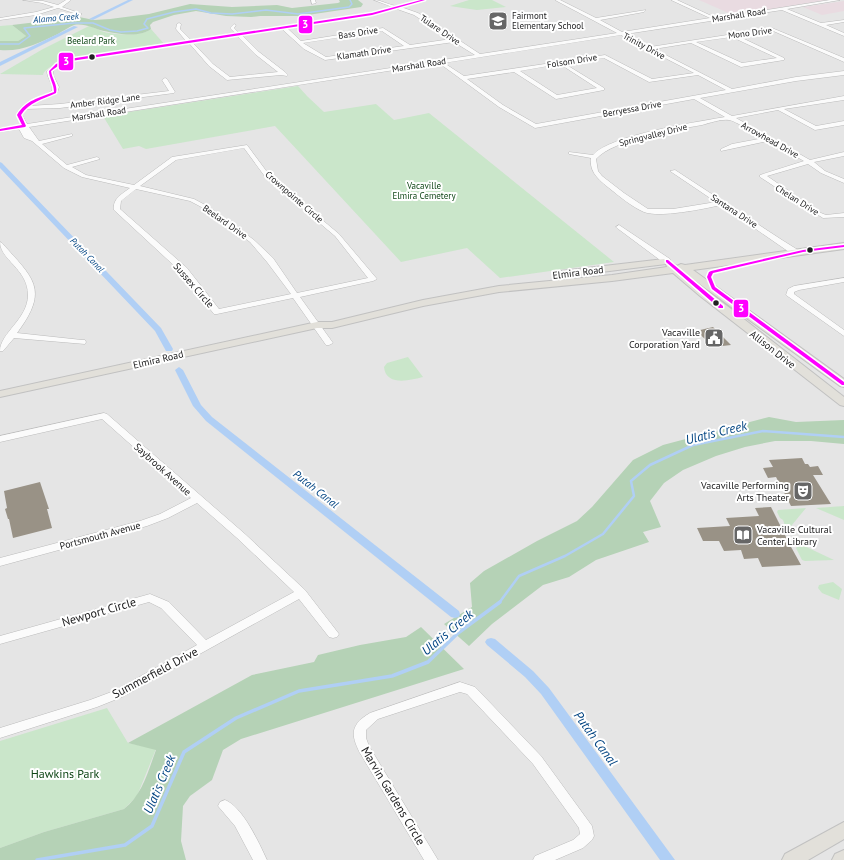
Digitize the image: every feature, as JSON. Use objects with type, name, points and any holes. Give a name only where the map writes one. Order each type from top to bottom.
[{"type":"main road","name":"Elmira Road","points":[[0,394],[317,325],[332,325],[423,303],[499,289],[612,278],[674,266],[795,250],[844,238]]},
{"type":"main road","name":"Elmira Road","points":[[317,325],[328,318],[495,284],[674,266],[795,250],[844,246]]},
{"type":"main road","points":[[713,288],[709,277],[711,272],[719,269],[768,260],[795,250]]},
{"type":"main road","name":"Allison Drive","points":[[674,266],[713,288],[844,384]]},
{"type":"main road","name":"Allison Drive","points":[[674,266],[704,294],[844,403]]},
{"type":"main road","points":[[612,278],[655,276],[672,277],[684,282],[704,294]]},
{"type":"main road","points":[[791,860],[844,830]]},
{"type":"street","points":[[25,0],[58,7],[80,14]]},
{"type":"street","points":[[0,19],[36,14],[58,7],[69,0]]},
{"type":"street","name":"Tulare Drive","points":[[376,0],[416,14],[478,55]]},
{"type":"street","points":[[24,126],[19,115],[20,111],[24,107],[55,92],[56,87],[50,72],[53,68],[63,62],[83,57],[372,14],[424,0]]},
{"type":"street","name":"Trinity Drive","points":[[557,0],[732,91]]},
{"type":"street","points":[[673,0],[715,19]]},
{"type":"street","name":"Marshall Road","points":[[0,130],[838,0]]},
{"type":"street","points":[[782,9],[844,35]]},
{"type":"street","points":[[595,20],[644,11]]},
{"type":"street","points":[[820,25],[844,21]]},
{"type":"street","points":[[179,24],[178,29],[211,65],[229,79],[283,73]]},
{"type":"street","points":[[234,25],[232,28],[238,35],[294,84]]},
{"type":"street","name":"Klamath Drive","points":[[284,28],[306,48],[325,59],[455,40]]},
{"type":"street","name":"Bass Drive","points":[[301,42],[383,29],[409,47]]},
{"type":"street","name":"Mono Drive","points":[[650,48],[769,29],[776,30],[844,60]]},
{"type":"street","points":[[692,42],[741,65],[782,59],[733,35]]},
{"type":"street","name":"Folsom Drive","points":[[463,78],[605,56],[651,81],[698,74]]},
{"type":"street","name":"Berryessa Drive","points":[[439,61],[502,106],[535,126],[796,80],[844,73]]},
{"type":"street","points":[[515,70],[556,97],[602,89],[561,63]]},
{"type":"street","name":"Amber Ridge Lane","points":[[24,107],[51,108],[93,101],[129,99],[172,92],[165,80]]},
{"type":"street","name":"Arrowhead Drive","points":[[696,98],[809,162],[823,172],[844,181]]},
{"type":"street","name":"Springvalley Drive","points":[[595,157],[599,152],[608,147],[674,128],[844,98]]},
{"type":"street","points":[[779,109],[815,128],[844,123]]},
{"type":"street","name":"Beelard Drive","points":[[24,126],[28,128],[36,142],[66,167],[84,176],[192,200],[207,208],[242,232],[262,250],[329,343]]},
{"type":"street","points":[[36,142],[70,135]]},
{"type":"street","points":[[723,150],[732,146],[769,139]]},
{"type":"street","name":"Crownpointe Circle","points":[[135,187],[174,158],[245,146],[268,177],[337,235],[373,278],[296,296]]},
{"type":"street","points":[[571,153],[595,157],[593,159],[594,169],[600,178],[646,211],[691,208],[722,203]]},
{"type":"street","points":[[809,162],[844,154]]},
{"type":"street","points":[[66,167],[97,159]]},
{"type":"street","name":"Chelan Drive","points":[[809,162],[762,176],[825,217],[844,215]]},
{"type":"street","name":"Santana Drive","points":[[673,171],[795,250]]},
{"type":"street","name":"Sussex Circle","points":[[135,187],[117,201],[117,210],[184,270],[217,312],[296,296]]},
{"type":"street","name":"Allison Drive","points":[[619,227],[674,266]]},
{"type":"street","points":[[0,244],[28,278],[32,290],[29,308],[12,335],[0,349]]},
{"type":"street","points":[[844,280],[797,288],[791,291],[790,295],[844,334]]},
{"type":"street","points":[[12,335],[82,342]]},
{"type":"street","name":"Saybrook Avenue","points":[[0,439],[104,416],[241,536],[301,593],[333,634]]},
{"type":"street","name":"Portsmouth Avenue","points":[[0,562],[143,524],[164,516],[197,498]]},
{"type":"street","name":"Summerfield Drive","points":[[0,733],[93,704],[118,694],[301,593]]},
{"type":"street","name":"Newport Circle","points":[[0,640],[150,598],[165,605],[205,647]]},
{"type":"street","name":"Marvin Gardens Circle","points":[[431,860],[364,749],[358,733],[360,727],[366,720],[454,688],[465,688],[471,690],[537,760],[585,826],[587,836],[578,844],[540,860]]},
{"type":"street","points":[[225,806],[240,822],[260,860]]},
{"type":"shaded area","points":[[699,0],[828,0],[733,15]]},
{"type":"shaded area","points":[[844,1],[844,11],[822,15],[803,7]]},
{"type":"green space","points":[[339,0],[358,0],[363,4],[361,7],[301,16],[226,16],[196,11],[174,15],[153,22],[150,25],[151,29],[141,34],[115,33],[86,25],[74,25],[44,41],[30,46],[15,50],[0,50],[0,41],[18,41],[26,36],[12,25],[79,17],[94,20],[110,19],[149,14],[190,4],[232,7],[277,5],[292,8],[338,3],[340,2]]},
{"type":"green space","points":[[469,0],[492,0],[506,7],[477,10],[450,6]]},
{"type":"green space","points":[[12,25],[26,36],[18,41],[0,41],[0,26]]},
{"type":"green space","name":"Beelard Park","points":[[89,26],[113,34],[134,34],[147,32],[151,29],[165,45],[98,54],[61,62],[49,68],[43,75],[0,74],[43,49]]},
{"type":"green space","name":"Vacaville Elmira Cemetery","points":[[298,86],[324,112],[376,104],[394,120],[429,113],[614,262],[500,278],[467,248],[401,262],[275,126],[146,149],[139,146],[123,149],[103,116]]},
{"type":"green space","points":[[408,357],[423,377],[400,381],[389,377],[384,367],[387,363]]},
{"type":"green space","points":[[769,417],[796,422],[844,420],[844,444],[811,441],[775,441],[745,447],[716,456],[683,470],[664,483],[650,501],[661,527],[643,532],[649,542],[596,560],[569,577],[543,585],[492,624],[469,646],[444,624],[472,607],[470,583],[484,571],[537,541],[577,521],[592,507],[633,460],[663,445]]},
{"type":"green space","points":[[844,506],[844,520],[816,508]]},
{"type":"green space","points":[[806,508],[787,531],[783,520],[777,512],[778,510]]},
{"type":"green space","points":[[800,544],[834,560],[802,560],[796,548]]},
{"type":"green space","points":[[833,582],[842,589],[839,600],[822,593],[818,588],[819,585]]},
{"type":"green space","points":[[421,627],[464,669],[241,739],[223,750],[212,780],[190,796],[183,806],[181,841],[186,860],[0,860],[0,848],[44,832],[124,809],[131,803],[140,789],[156,750],[128,743],[252,675],[314,662],[318,655],[360,645],[406,637]]},
{"type":"green space","name":"Hawkins Park","points":[[107,708],[128,743],[156,749],[137,796],[124,809],[44,832],[0,848],[0,741]]},
{"type":"building","name":"Vacaville Corporation Yard","points":[[713,327],[731,345],[714,347],[696,331]]},
{"type":"building","name":"Vacaville Performing Arts Theater","points":[[802,458],[805,464],[808,464],[810,467],[818,466],[823,475],[813,475],[831,504],[791,506],[776,477],[768,478],[763,468],[773,467],[769,460]]},
{"type":"building","points":[[40,482],[49,509],[47,509],[52,528],[13,538],[5,509],[7,508],[4,491]]},
{"type":"building","name":"Vacaville Cultural Center Library","points":[[771,507],[801,565],[762,567],[758,558],[744,559],[741,550],[724,551],[719,541],[703,541],[697,528],[730,526],[726,518],[759,516],[755,508]]},
{"type":"waterway","name":"Putah Canal","points":[[91,19],[131,0]]},
{"type":"waterway","name":"Alamo Creek","points":[[0,44],[19,44],[30,36],[24,28],[74,23],[93,23],[110,30],[121,32],[137,31],[148,28],[144,24],[147,19],[174,12],[196,9],[211,13],[232,14],[266,10],[298,14],[349,7],[352,4],[350,0]]},
{"type":"waterway","name":"Putah Canal","points":[[0,64],[76,27]]},
{"type":"waterway","name":"Putah Canal","points":[[0,164],[158,330],[169,349]]},
{"type":"waterway","name":"Putah Canal","points":[[179,370],[197,406],[209,419],[455,614]]},
{"type":"waterway","name":"Ulatis Creek","points":[[499,602],[519,576],[565,556],[603,534],[634,496],[631,481],[650,465],[693,445],[763,431],[844,437]]},
{"type":"waterway","name":"Ulatis Creek","points":[[37,860],[125,845],[152,826],[184,752],[236,718],[299,691],[392,676],[428,662],[458,633],[499,602]]},
{"type":"waterway","name":"Putah Canal","points":[[491,642],[529,674],[545,691],[668,860]]},
{"type":"transit line","name":"3","points":[[0,130],[24,126],[19,115],[22,110],[35,100],[55,92],[55,86],[50,71],[57,65],[70,60],[372,14],[424,0]]},
{"type":"transit line","name":"3","points":[[844,246],[803,251],[711,272],[709,277],[713,288],[844,384]]},
{"type":"transit line","name":"3","points":[[667,261],[721,307]]},
{"type":"place","name":"Fairmont Elementary School","points":[[498,21]]},
{"type":"place","name":"Vacaville Corporation Yard","points":[[714,338]]},
{"type":"place","name":"Vacaville Performing Arts Theater","points":[[803,491]]},
{"type":"place","name":"Vacaville Cultural Center Library","points":[[743,535]]}]
